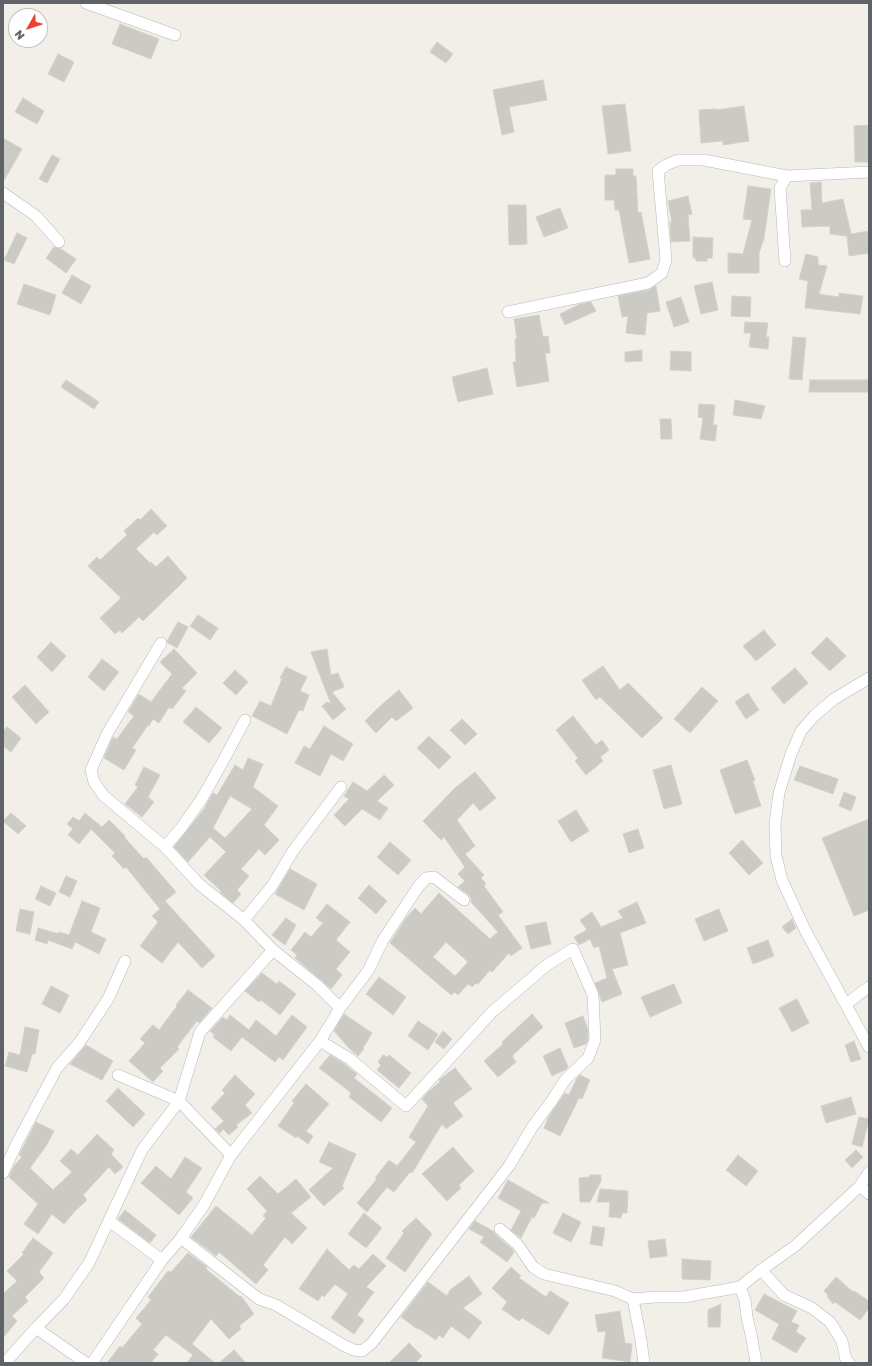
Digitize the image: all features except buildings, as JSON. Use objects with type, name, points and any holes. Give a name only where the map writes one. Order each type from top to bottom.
[{"type":"street","points":[[86,3],[175,35]]},
{"type":"street","points":[[508,312],[648,283],[662,274],[666,260],[658,171],[666,165],[678,160],[704,160],[787,176],[869,172]]},
{"type":"street","points":[[785,261],[780,188],[787,176]]},
{"type":"street","points":[[3,193],[36,216],[59,242]]},
{"type":"street","points":[[161,643],[107,734],[91,770],[94,782],[104,796],[166,847],[199,884],[244,920],[273,950],[317,985],[340,1008]]},
{"type":"street","points":[[869,678],[834,699],[815,715],[801,731],[791,754],[779,793],[776,824],[776,856],[782,880],[805,930],[869,1047]]},
{"type":"street","points":[[166,847],[200,800],[245,720]]},
{"type":"street","points":[[244,920],[272,886],[293,851],[341,787]]},
{"type":"street","points":[[92,1363],[162,1260],[181,1238],[204,1205],[231,1155],[320,1041],[340,1008],[368,971],[383,940],[418,887],[426,878],[434,877],[464,900]]},
{"type":"street","points":[[181,1238],[259,1299],[276,1304],[343,1345],[354,1350],[362,1351],[377,1337],[509,1166],[532,1126],[551,1102],[565,1080],[588,1058],[595,1040],[593,995],[573,949],[547,965],[492,1012],[406,1106],[350,1059],[320,1041]]},
{"type":"street","points":[[5,1363],[64,1299],[85,1269],[142,1150],[180,1101],[200,1032],[273,950]]},
{"type":"street","points":[[3,1173],[17,1143],[57,1068],[79,1043],[108,999],[125,961]]},
{"type":"street","points":[[846,1004],[869,987]]},
{"type":"street","points":[[118,1075],[180,1101],[231,1155]]},
{"type":"street","points":[[500,1229],[518,1245],[533,1267],[544,1274],[615,1291],[632,1299],[684,1297],[740,1287],[795,1246],[865,1190],[869,1172]]},
{"type":"street","points":[[109,1221],[162,1260]]},
{"type":"street","points":[[761,1270],[784,1295],[812,1308],[830,1322],[842,1340],[846,1360],[849,1363]]},
{"type":"street","points":[[740,1287],[745,1300],[756,1363]]},
{"type":"street","points":[[632,1299],[641,1340],[644,1363]]},
{"type":"street","points":[[36,1328],[86,1363]]}]
